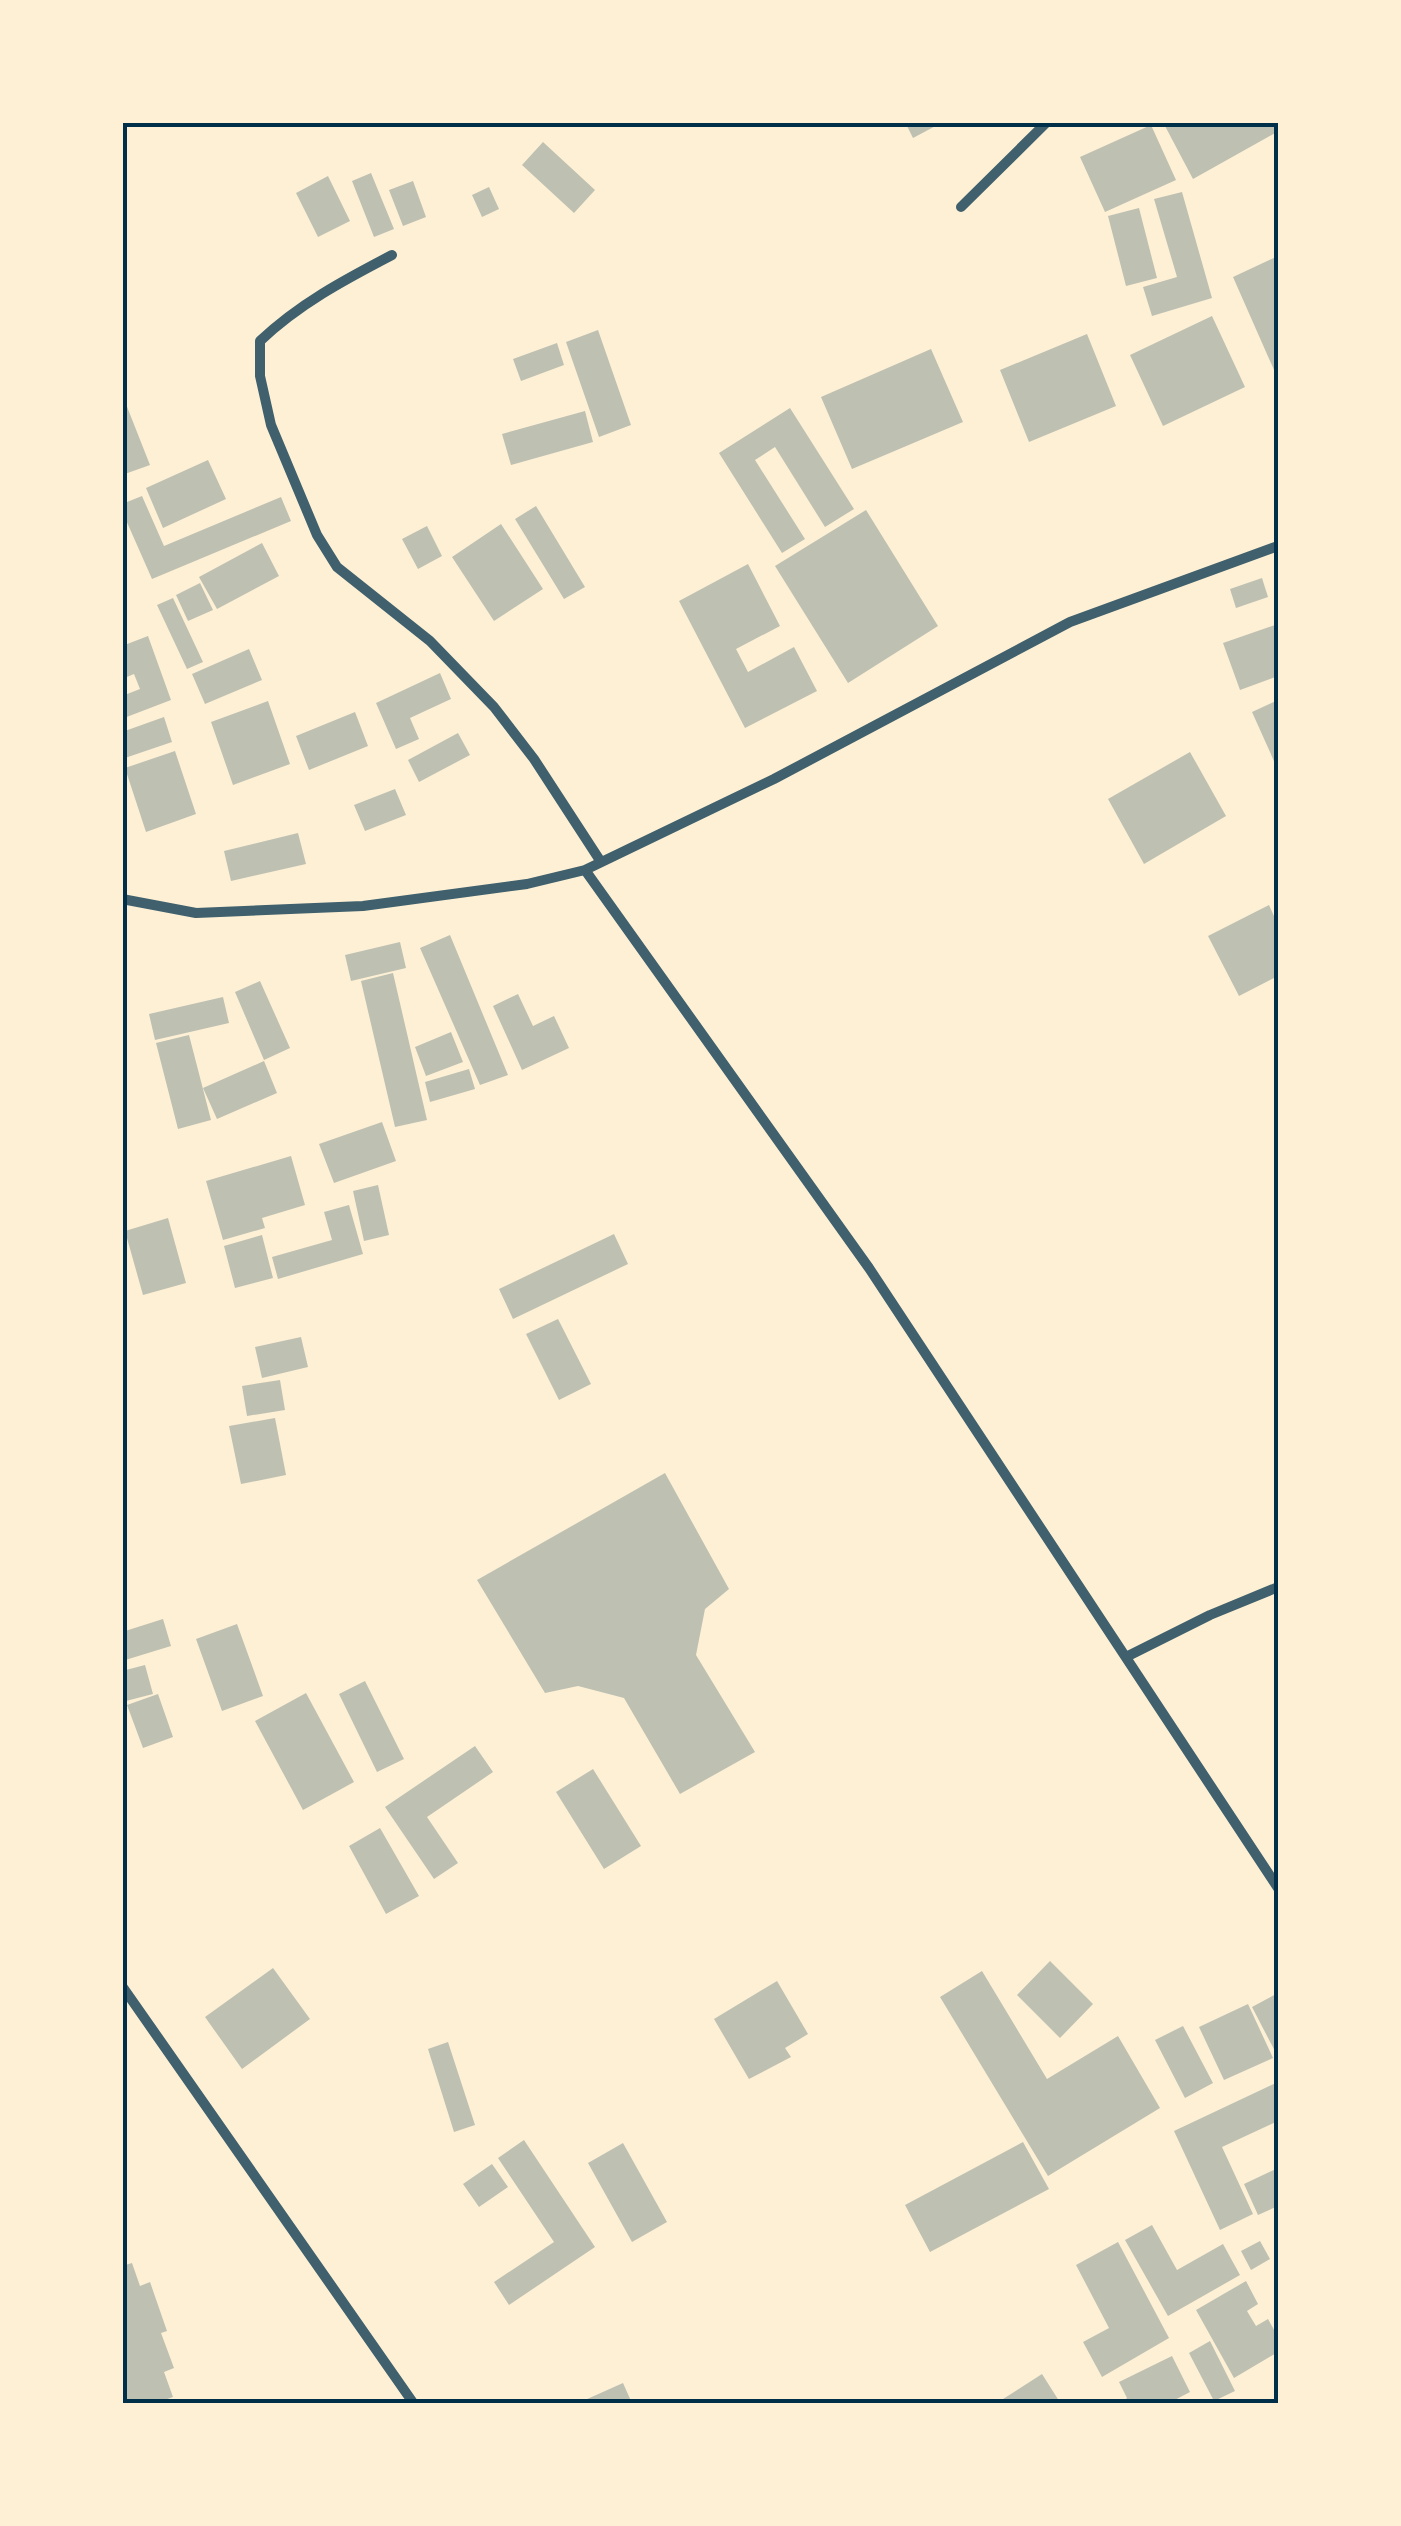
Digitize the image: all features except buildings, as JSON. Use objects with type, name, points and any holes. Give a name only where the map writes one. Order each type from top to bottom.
[{"type":"street","points":[[961,207],[1047,122]]},
{"type":"street","points":[[392,255],[317,295],[286,316],[260,341],[260,376],[272,424],[317,535],[337,567],[430,641],[494,708],[534,759],[601,862]]},
{"type":"street","points":[[122,899],[196,912],[362,906],[528,884],[585,870],[774,778],[1070,622],[1278,546]]},
{"type":"street","points":[[585,870],[869,1268],[1278,1888]]},
{"type":"street","points":[[1126,1657],[1278,1586]]},
{"type":"street","points":[[122,1986],[414,2404]]}]
